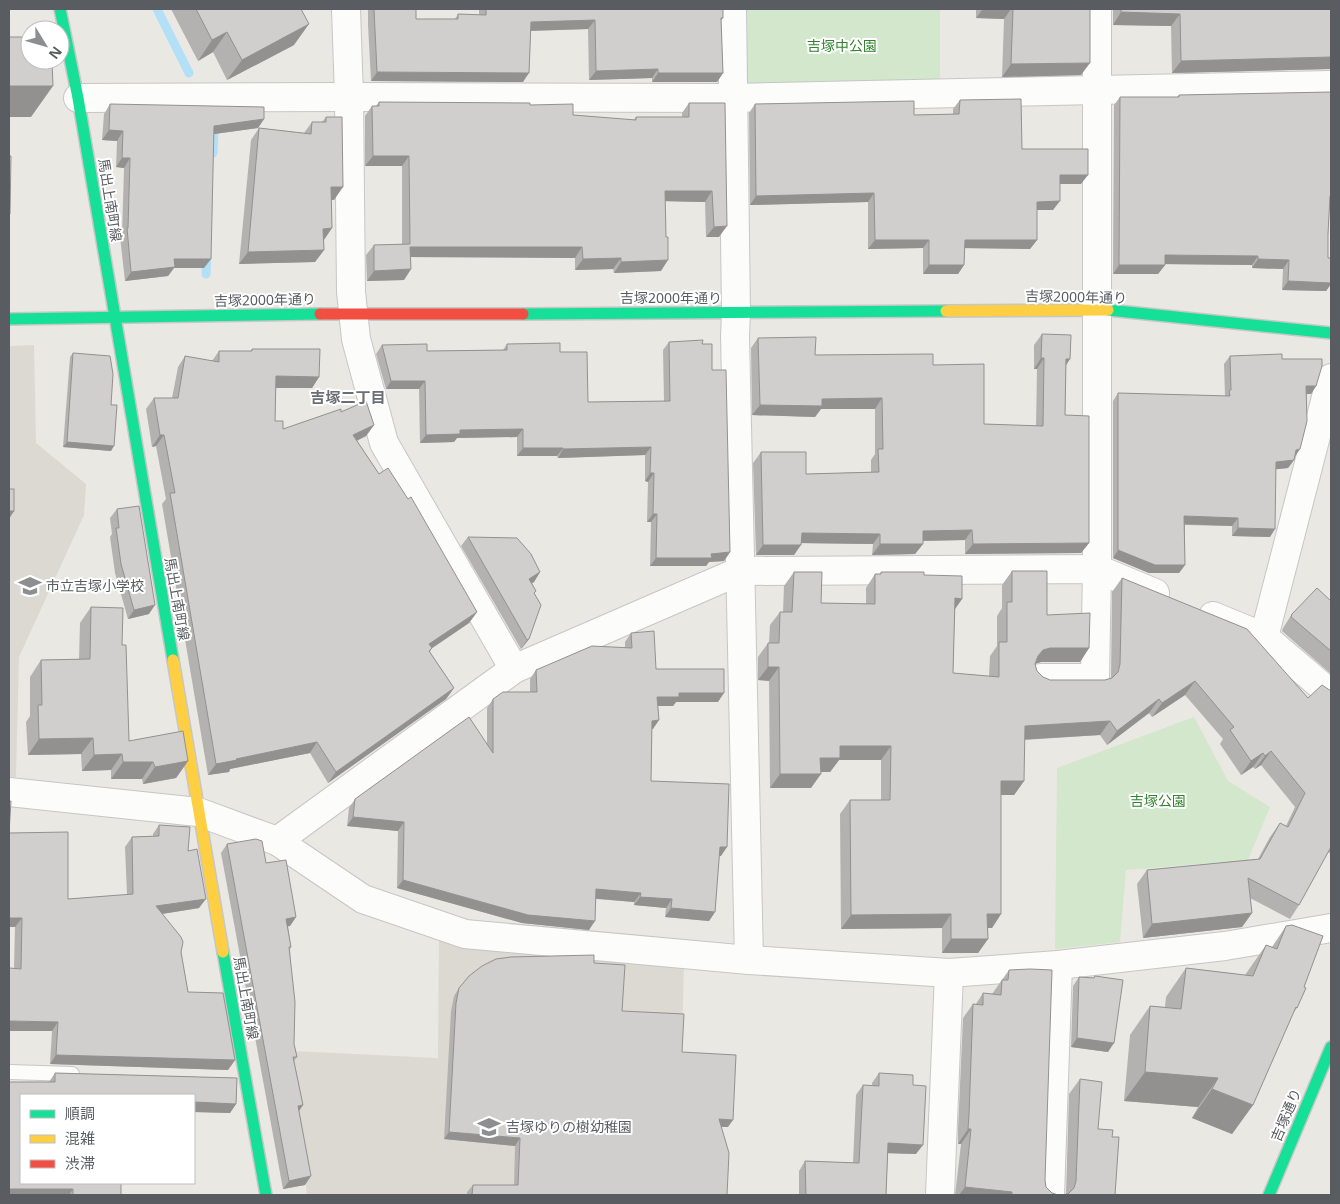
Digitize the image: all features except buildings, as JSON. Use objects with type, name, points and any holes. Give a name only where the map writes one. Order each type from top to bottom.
[{"type":"main road","name":"馬出上南町線","points":[[60,9],[78,98],[115,316],[198,812],[240,1079],[266,1195]]},
{"type":"main road","name":"吉塚2000年通り","points":[[9,318],[1098,309],[1331,333]]},
{"type":"main road","name":"吉塚通り","points":[[1269,1195],[1331,1047]]},
{"type":"street","points":[[346,9],[349,97],[350,292],[356,340],[384,443],[514,669]]},
{"type":"street","points":[[732,9],[735,336],[749,960]]},
{"type":"street","points":[[1041,678],[1095,678],[1098,309],[1097,9]]},
{"type":"street","points":[[78,98],[733,98],[1097,89],[1331,86]]},
{"type":"street","points":[[1264,637],[1331,378]]},
{"type":"street","points":[[277,841],[514,669],[740,571],[1097,569],[1264,637],[1331,694]]},
{"type":"street","points":[[9,792],[198,812],[277,841],[363,899],[464,934],[749,960],[949,973],[1058,965],[1225,946],[1331,928]]},
{"type":"street","points":[[1050,1195],[1058,965]]},
{"type":"street","points":[[940,1195],[949,973]]},
{"type":"lane","points":[[9,1072],[88,1074]]},
{"type":"shaded area","name":"市立吉塚小学校","points":[[34,345],[36,443],[86,484],[84,515],[19,657],[16,777],[9,777],[9,346]]},
{"type":"shaded area","name":"吉塚ゆりの樹幼稚園","points":[[439,937],[515,953],[684,966],[677,1195],[307,1195],[291,1051],[438,1058]]},
{"type":"green space","name":"吉塚中公園","points":[[744,9],[940,9],[940,84],[743,84]]},
{"type":"green space","name":"吉塚公園","points":[[1194,717],[1228,781],[1270,807],[1248,860],[1126,870],[1120,942],[1055,949],[1057,768]]},
{"type":"waterway","points":[[157,9],[189,73]]},
{"type":"waterway","points":[[211,124],[214,131],[213,153]]},
{"type":"waterway","points":[[206,274],[207,253]]},
{"type":"traffic: fast","points":[[60,9],[78,98],[173,660]]},
{"type":"traffic: fast","points":[[1108,310],[1331,333]]},
{"type":"traffic: fast","points":[[523,314],[946,311]]},
{"type":"traffic: fast","points":[[9,319],[320,314]]},
{"type":"traffic: fast","points":[[223,952],[266,1195]]},
{"type":"traffic: fast","points":[[1269,1195],[1331,1047]]},
{"type":"traffic: slow","points":[[946,311],[1108,310]]},
{"type":"traffic: slow","points":[[173,660],[223,952]]},
{"type":"traffic: jam","points":[[320,314],[523,314]]},
{"type":"place","name":"市立吉塚小学校","points":[[30,586]]},
{"type":"place","name":"吉塚ゆりの樹幼稚園","points":[[489,1127]]},
{"type":"district","name":"吉塚二丁目","points":[[348,398]]}]
